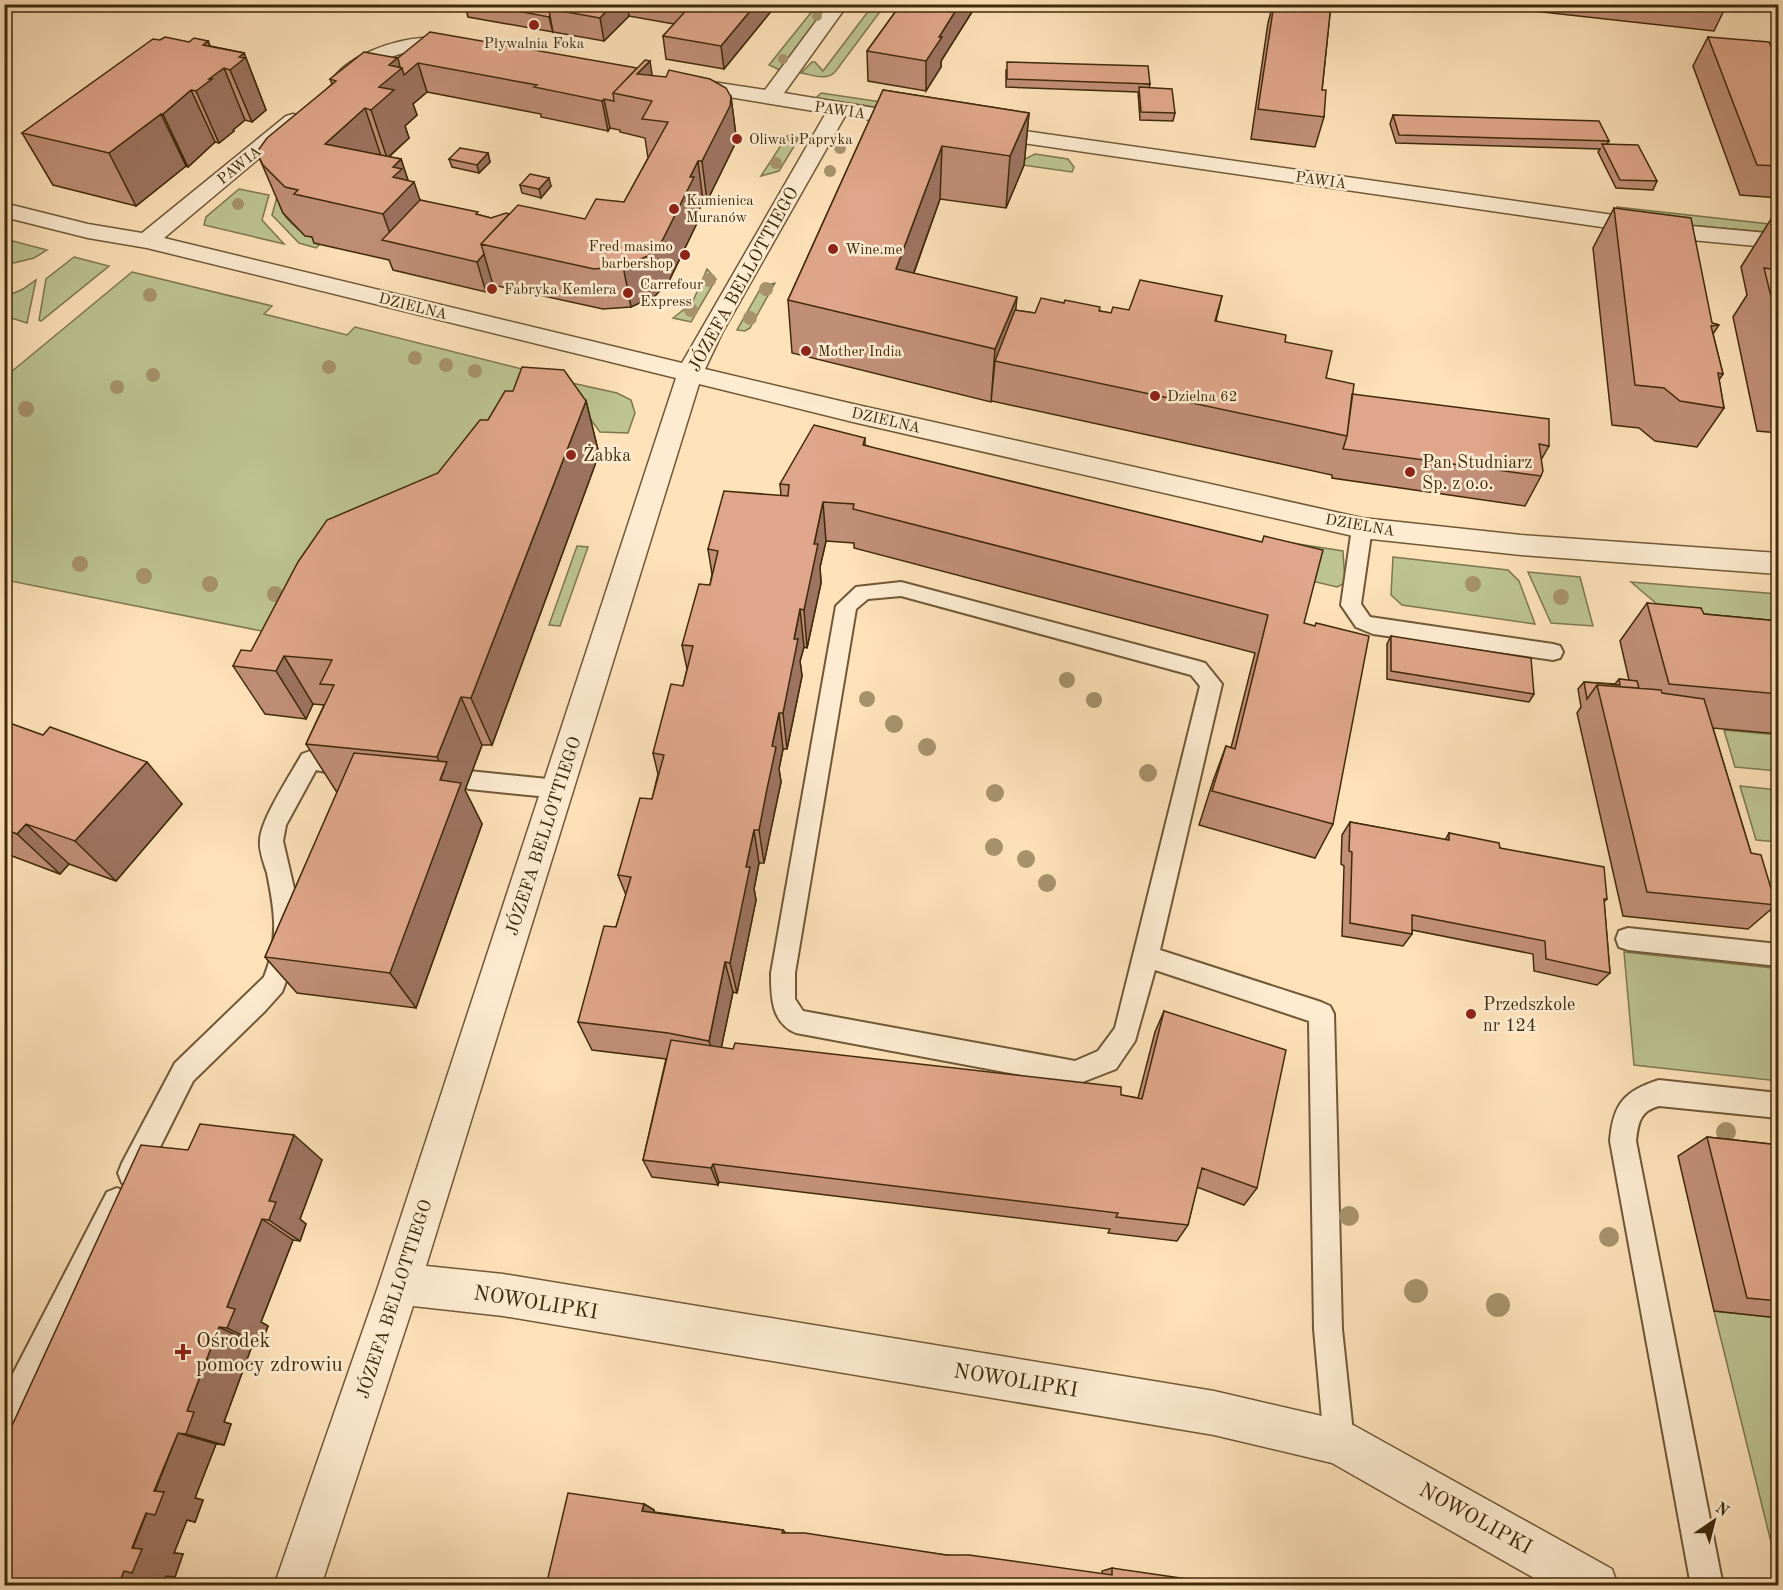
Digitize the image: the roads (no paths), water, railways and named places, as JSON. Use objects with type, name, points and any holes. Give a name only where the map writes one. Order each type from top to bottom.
[{"type":"street","points":[[769,99],[839,4]]},
{"type":"street","points":[[326,94],[379,53],[394,47],[434,43],[481,50]]},
{"type":"street","name":"PAWIA","points":[[670,81],[769,99],[931,123]]},
{"type":"street","name":"PAWIA","points":[[147,242],[308,108]]},
{"type":"street","name":"JÓZEFA BELLOTTIEGO","points":[[297,1586],[400,1284],[690,373],[710,333],[838,110]]},
{"type":"street","name":"PAWIA","points":[[966,128],[1624,224],[1779,241]]},
{"type":"street","name":"DZIELNA","points":[[4,210],[88,231],[147,242],[865,416],[1362,528],[1521,545],[1779,564]]},
{"type":"street","name":"NOWOLIPKI","points":[[400,1284],[503,1295],[1214,1413],[1340,1442],[1595,1586]]},
{"type":"lane","points":[[1362,528],[1350,605],[1363,622],[1373,626],[1553,652]]},
{"type":"lane","points":[[901,589],[1198,669],[1211,684],[1146,956],[1126,1033],[1107,1060],[1075,1073],[796,1021],[783,1002],[783,973],[846,606],[863,592],[901,589]]},
{"type":"lane","points":[[4,1423],[184,1072],[273,984],[283,959],[288,930],[282,886],[271,841],[275,824],[292,789],[309,760],[346,767]]},
{"type":"lane","points":[[469,780],[558,789]]},
{"type":"lane","points":[[1628,939],[1779,955]]},
{"type":"lane","points":[[1146,956],[1321,1014],[1328,1329],[1340,1442]]},
{"type":"lane","points":[[1707,1586],[1623,1141],[1624,1122],[1631,1107],[1646,1096],[1659,1093],[1779,1105]]},
{"type":"place","name":"Pływalnia Foka","points":[[534,25]]},
{"type":"place","name":"Oliwa i Papryka","points":[[737,139]]},
{"type":"place","name":"Kamienica Muranów","points":[[674,209]]},
{"type":"place","name":"Wine.me","points":[[833,249]]},
{"type":"place","name":"Fred masimo barbershop","points":[[685,255]]},
{"type":"place","name":"Fabryka Kemlera","points":[[492,289]]},
{"type":"place","name":"Carrefour Express","points":[[628,293]]},
{"type":"place","name":"Mother India","points":[[806,351]]},
{"type":"place","name":"Dzielna 62","points":[[1155,396]]},
{"type":"place","name":"Żabka","points":[[571,455]]},
{"type":"place","name":"Pan Studniarz Sp. z o.o.","points":[[1410,472]]},
{"type":"place","name":"Przedszkole nr 124","points":[[1471,1014]]},
{"type":"place","name":"Ośrodek pomocy zdrowiu","points":[[183,1352]]}]
